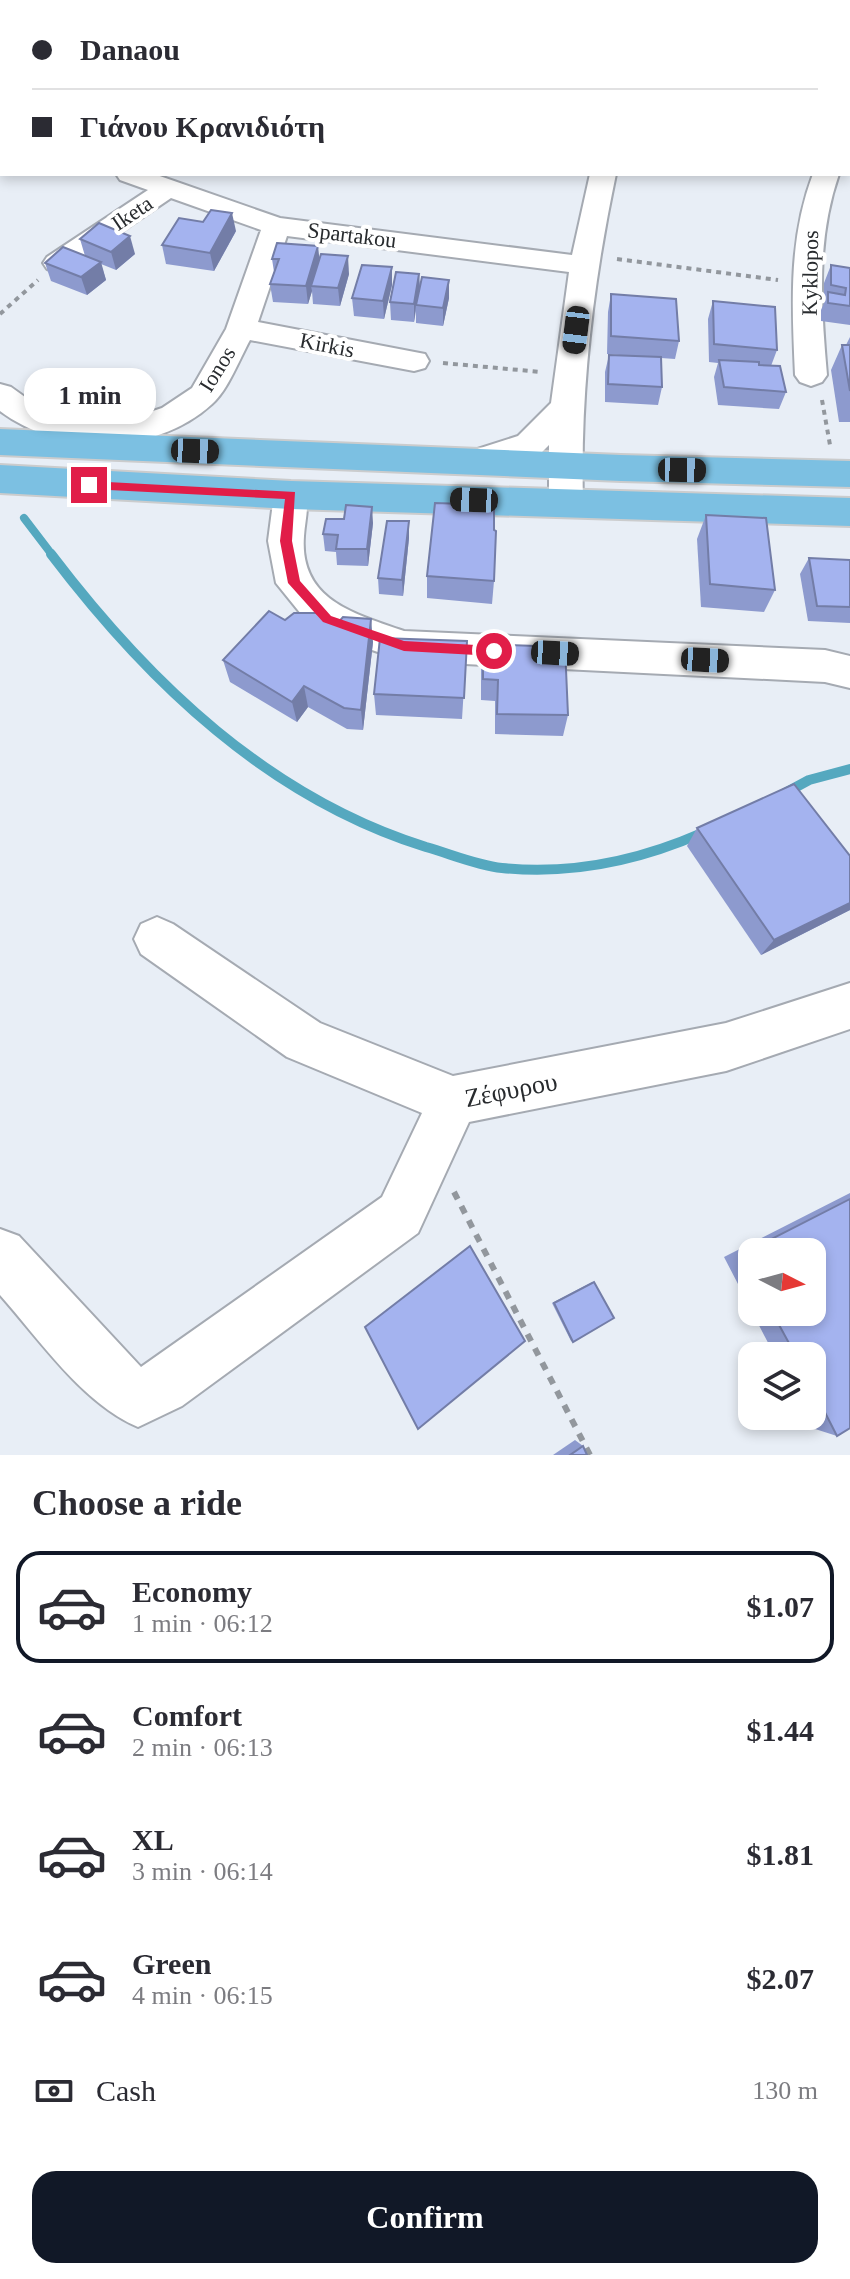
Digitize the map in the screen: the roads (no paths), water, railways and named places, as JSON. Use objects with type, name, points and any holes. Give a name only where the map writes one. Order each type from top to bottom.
[{"type":"main road","points":[[0,442],[477,461],[565,484],[621,468],[842,474]]},
{"type":"main road","points":[[0,479],[291,495],[565,484],[850,512]]},
{"type":"street","name":"Spartakou","points":[[134,176],[276,226],[583,260]]},
{"type":"street","points":[[565,484],[566,407],[583,260],[603,176]]},
{"type":"street","name":"Kyklopos","points":[[811,375],[806,283],[813,205],[825,176]]},
{"type":"street","name":"Iketa","points":[[57,263],[167,189]]},
{"type":"street","name":"Ionos","points":[[0,395],[33,419],[100,435],[136,429],[173,416],[203,395],[241,329],[276,226]]},
{"type":"street","name":"Kirkis","points":[[241,329],[414,361]]},
{"type":"street","points":[[477,461],[530,444],[566,407]]},
{"type":"street","points":[[566,407],[584,444],[621,468]]},
{"type":"street","points":[[291,495],[286,541],[294,583],[327,619],[404,646],[825,666],[850,672]]},
{"type":"street","name":"Ζέφυρου","points":[[157,939],[304,1040],[453,1101],[726,1047],[850,1006]]},
{"type":"street","points":[[0,1255],[116,1383],[138,1399],[162,1386],[400,1215],[453,1101]]},
{"type":"waterway","points":[[24,518],[53,556]]},
{"type":"waterway","points":[[51,554],[129,647],[216,730],[264,767],[315,799],[369,826],[473,862],[528,870],[604,864],[654,851],[702,833]]},
{"type":"waterway","points":[[785,793],[809,780],[850,769]]}]
